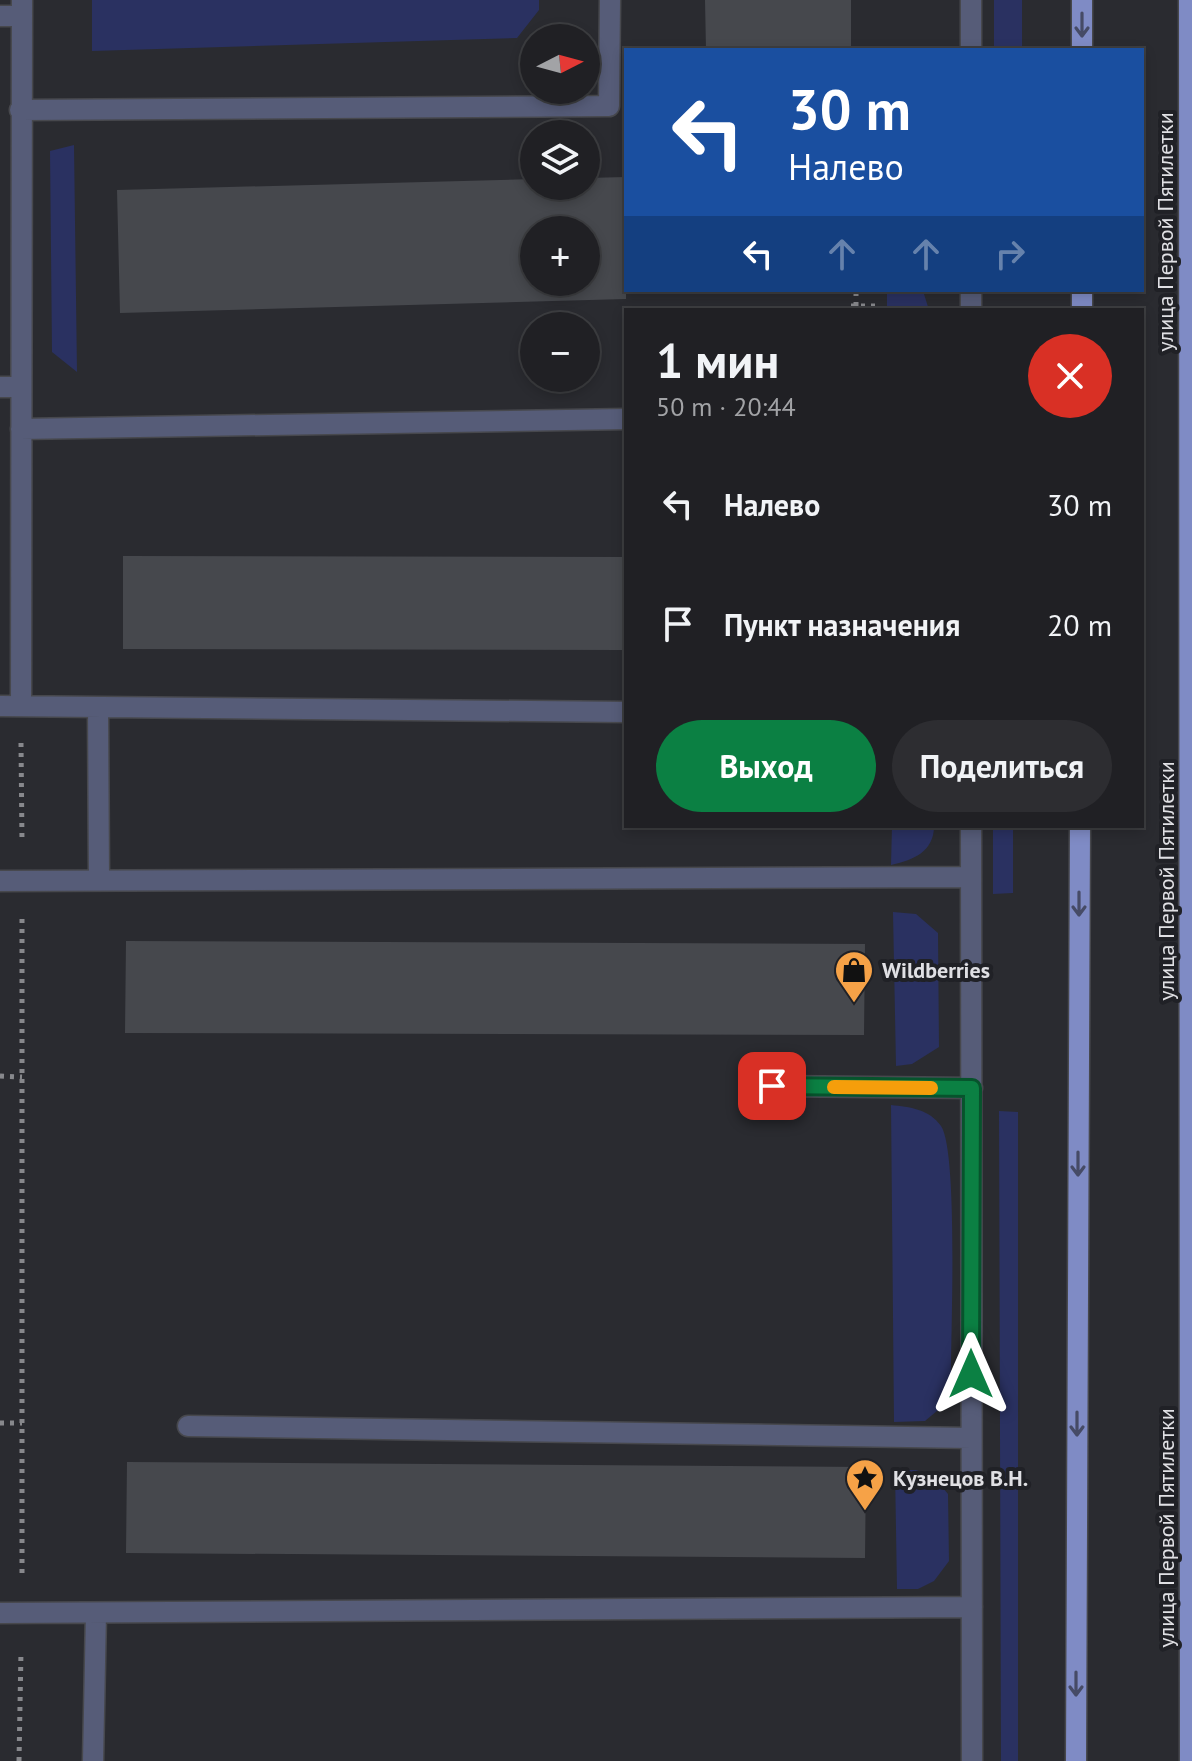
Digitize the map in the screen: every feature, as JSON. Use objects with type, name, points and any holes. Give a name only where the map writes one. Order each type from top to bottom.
[{"type":"main road","points":[[1082,0],[1082,48]]},
{"type":"main road","name":"улица Первой Пятилетки","points":[[1189,0],[1190,1761]]},
{"type":"main road","points":[[1076,1761],[1080,828]]},
{"type":"lane","points":[[20,110],[609,106],[610,0]]},
{"type":"lane","points":[[971,0],[971,48]]},
{"type":"lane","points":[[0,16],[22,8],[21,706]]},
{"type":"lane","points":[[0,387],[21,387]]},
{"type":"lane","points":[[21,429],[624,419]]},
{"type":"lane","points":[[0,706],[624,712]]},
{"type":"lane","points":[[98,707],[99,880]]},
{"type":"lane","points":[[971,828],[972,1761]]},
{"type":"lane","points":[[0,881],[971,877]]},
{"type":"lane","points":[[772,1086],[972,1088]]},
{"type":"lane","points":[[188,1426],[971,1438]]},
{"type":"lane","points":[[0,1613],[972,1607]]},
{"type":"lane","points":[[93,1761],[96,1613]]},
{"type":"path","points":[[856,292],[854,306],[880,306]]},
{"type":"path","points":[[19,1761],[22,1613],[21,706]]},
{"type":"path","points":[[0,1076],[22,1077]]},
{"type":"path","points":[[0,1423],[22,1423]]},
{"type":"shaded area","points":[[92,0],[539,0],[539,10],[528,24],[520,24],[517,38],[92,51]]},
{"type":"shaded area","points":[[994,0],[1022,0],[1022,48],[994,48]]},
{"type":"shaded area","points":[[74,145],[77,372],[52,352],[50,151]]},
{"type":"shaded area","points":[[887,292],[922,292],[928,308],[887,308]]},
{"type":"shaded area","points":[[892,828],[934,828],[930,842],[921,853],[891,865]]},
{"type":"shaded area","points":[[993,828],[1013,828],[1013,893],[993,894]]},
{"type":"shaded area","points":[[893,912],[916,914],[938,933],[939,1047],[912,1064],[896,1066]]},
{"type":"shaded area","points":[[891,1105],[919,1110],[936,1120],[946,1142],[950,1169],[951,1373],[944,1405],[925,1421],[894,1422]]},
{"type":"shaded area","points":[[999,1111],[1018,1112],[1018,1761],[1001,1761]]},
{"type":"shaded area","points":[[895,1470],[916,1470],[933,1476],[948,1494],[949,1561],[934,1581],[918,1589],[897,1589]]},
{"type":"building","points":[[705,0],[851,0],[851,48],[706,48]]},
{"type":"building","points":[[624,177],[626,299],[120,313],[117,190],[520,179],[520,200],[600,200],[600,178]]},
{"type":"building","points":[[123,556],[624,557],[624,650],[123,649]]},
{"type":"building","points":[[126,941],[865,944],[864,1035],[125,1033]]},
{"type":"building","points":[[127,1462],[866,1467],[865,1558],[126,1553]]},
{"type":"slow traffic","points":[[834,1087],[931,1088]]},
{"type":"place","name":"Wildberries","points":[[854,1004]]},
{"type":"place","name":"Кузнецов В.Н.","points":[[865,1512]]},
{"type":"route","points":[[772,1086],[972,1088],[971,1374]]}]
